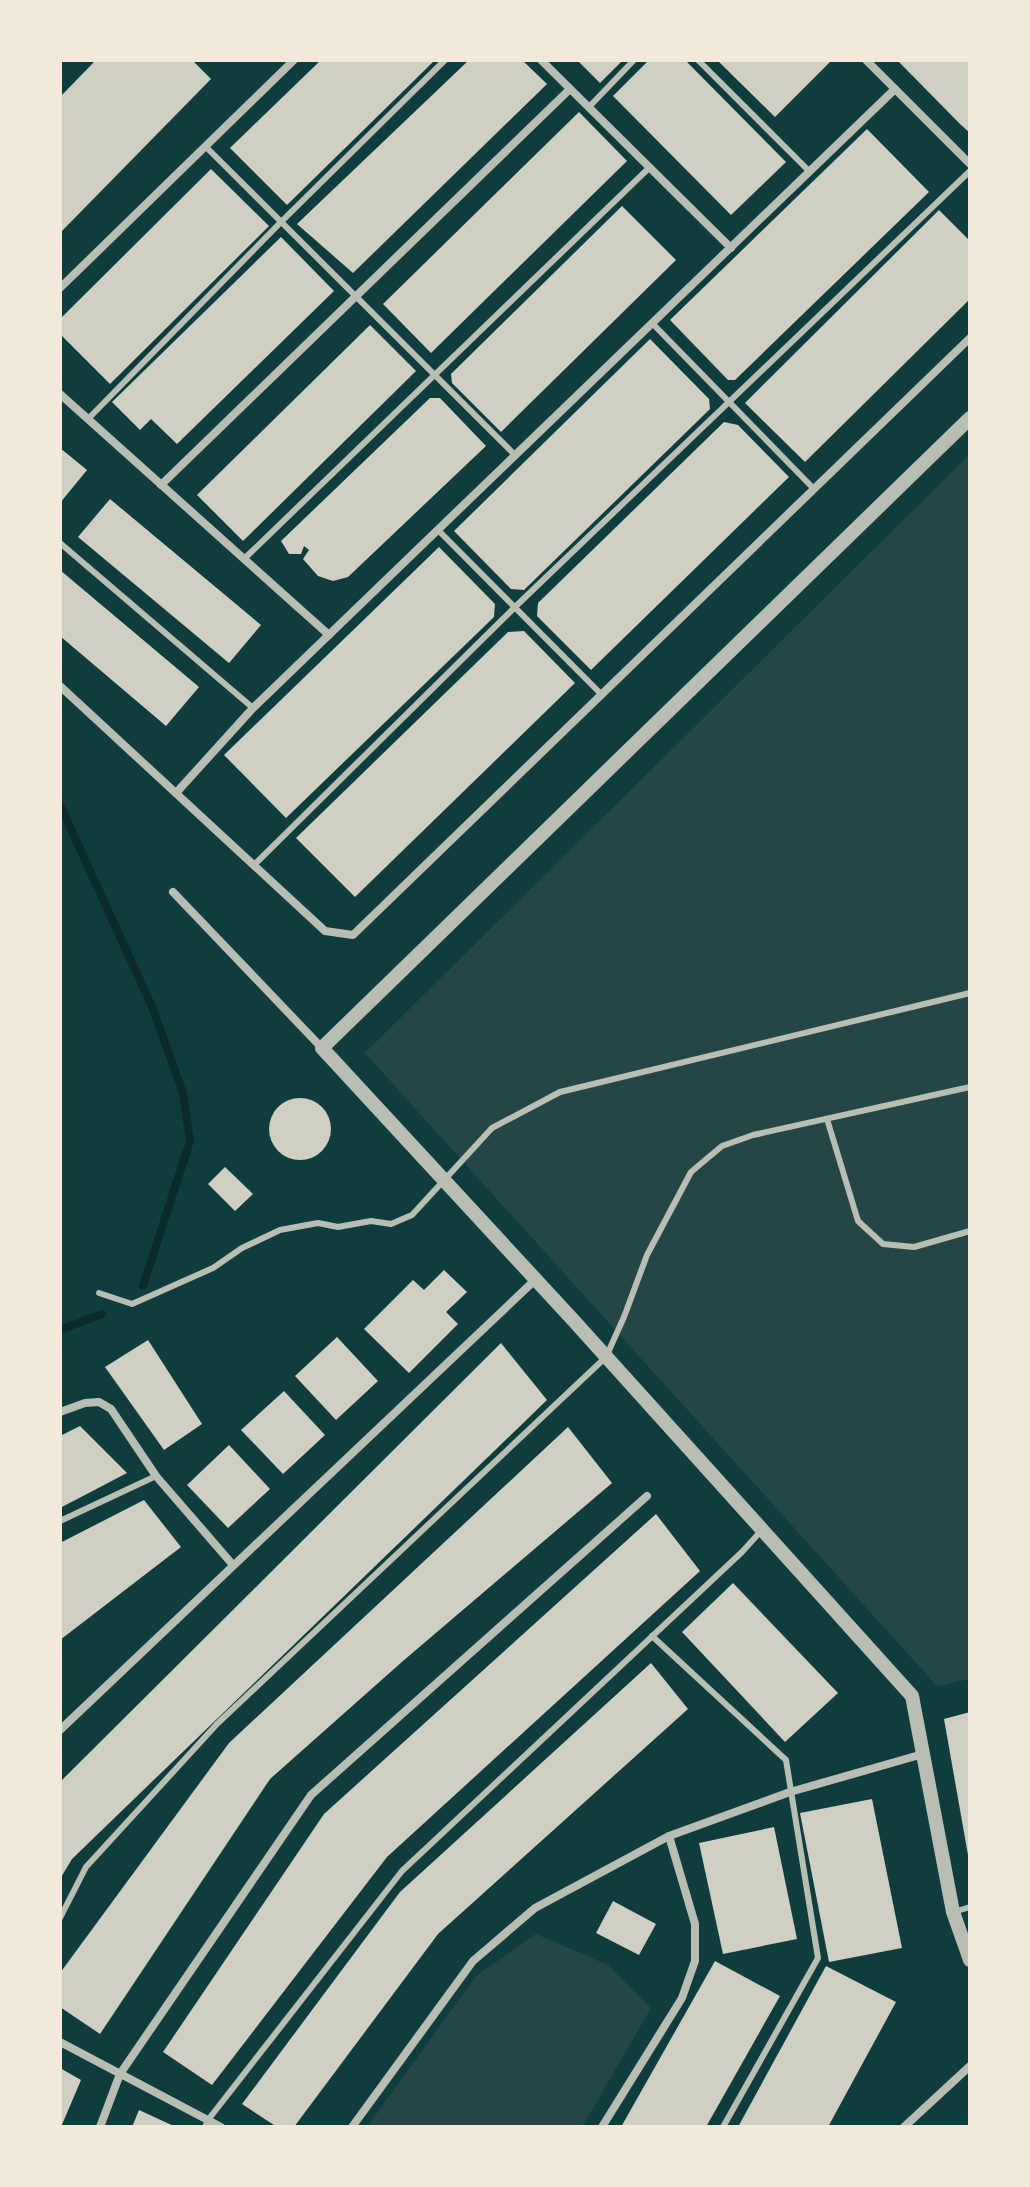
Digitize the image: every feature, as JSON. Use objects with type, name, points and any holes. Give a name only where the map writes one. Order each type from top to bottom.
[{"type":"street","points":[[60,288],[294,60]]},
{"type":"street","points":[[541,60],[731,248]]},
{"type":"street","points":[[866,60],[970,164]]},
{"type":"street","points":[[161,485],[570,89]]},
{"type":"street","points":[[176,793],[253,708],[895,89]]},
{"type":"street","points":[[60,686],[325,931],[353,935],[970,338]]},
{"type":"street","points":[[60,394],[329,635]]},
{"type":"street","points":[[322,1048],[970,418]]},
{"type":"street","points":[[173,892],[446,1181],[912,1696],[953,1912],[970,1960]]},
{"type":"street","points":[[60,1730],[535,1280]]},
{"type":"street","points":[[60,1412],[85,1403],[99,1402],[111,1409],[156,1476],[233,1565]]},
{"type":"street","points":[[100,2127],[120,2074],[311,1795],[647,1496]]},
{"type":"street","points":[[352,2127],[473,1961],[535,1908],[669,1836],[790,1792],[923,1754]]},
{"type":"street","points":[[602,2127],[682,1998],[695,1961],[695,1924],[669,1836]]},
{"type":"street","points":[[60,2042],[207,2124],[221,2127]]},
{"type":"street","points":[[904,2127],[970,2066]]},
{"type":"lane","points":[[88,419],[445,60]]},
{"type":"lane","points":[[589,107],[634,60]]},
{"type":"lane","points":[[698,60],[810,172]]},
{"type":"lane","points":[[206,147],[515,455]]},
{"type":"lane","points":[[244,559],[650,167]]},
{"type":"lane","points":[[254,865],[515,607],[970,171]]},
{"type":"lane","points":[[652,323],[814,489]]},
{"type":"lane","points":[[438,530],[602,695]]},
{"type":"lane","points":[[60,543],[253,708]]},
{"type":"lane","points":[[99,1293],[132,1304],[213,1268],[242,1248],[280,1230],[318,1223],[338,1227],[371,1221],[391,1224],[412,1215],[492,1128],[560,1092],[970,993]]},
{"type":"lane","points":[[60,1918],[86,1867],[217,1724],[606,1357],[647,1255],[691,1172],[722,1146],[753,1135],[970,1087]]},
{"type":"lane","points":[[827,1119],[858,1221],[883,1244],[914,1247],[970,1231]]},
{"type":"lane","points":[[60,1521],[156,1476]]},
{"type":"lane","points":[[207,2124],[402,1871],[761,1531]]},
{"type":"lane","points":[[652,1636],[786,1760],[818,1958],[723,2127]]},
{"type":"lane","points":[[953,1912],[970,1907]]},
{"type":"shaded area","points":[[970,454],[970,1679],[937,1686],[365,1053]]},
{"type":"shaded area","points":[[536,1934],[608,1965],[651,2008],[582,2127],[367,2127],[476,1976]]},
{"type":"building","points":[[96,60],[192,60],[211,79],[60,233],[60,97]]},
{"type":"building","points":[[321,60],[435,60],[287,205],[230,148]]},
{"type":"building","points":[[469,60],[522,60],[547,84],[353,273],[297,224]]},
{"type":"building","points":[[577,60],[623,60],[600,83]]},
{"type":"building","points":[[649,60],[685,60],[786,162],[731,215],[613,96]]},
{"type":"building","points":[[717,60],[832,60],[775,117]]},
{"type":"building","points":[[897,60],[970,60],[970,133],[960,124]]},
{"type":"building","points":[[579,112],[627,161],[431,353],[383,304]]},
{"type":"building","points":[[867,129],[929,192],[735,380],[728,380],[670,320]]},
{"type":"building","points":[[211,169],[269,226],[110,384],[60,334],[60,319]]},
{"type":"building","points":[[622,206],[676,260],[501,432],[452,383],[451,374]]},
{"type":"building","points":[[939,210],[970,241],[970,299],[805,462],[745,403]]},
{"type":"building","points":[[281,237],[334,291],[177,444],[151,419],[140,430],[112,402]]},
{"type":"building","points":[[370,325],[416,371],[243,541],[197,495]]},
{"type":"building","points":[[650,339],[709,399],[710,409],[524,590],[511,589],[454,531]]},
{"type":"building","points":[[430,398],[440,398],[486,446],[348,577],[333,581],[318,576],[303,559],[309,550],[304,546],[301,554],[289,554],[281,541]]},
{"type":"building","points":[[724,422],[738,425],[789,477],[591,670],[537,616],[538,603]]},
{"type":"building","points":[[60,448],[87,470],[60,503]]},
{"type":"building","points":[[110,499],[261,625],[229,663],[78,537]]},
{"type":"building","points":[[439,547],[495,604],[494,617],[286,818],[224,755]]},
{"type":"building","points":[[60,570],[199,687],[166,726],[60,636]]},
{"type":"building","points":[[524,631],[575,683],[355,897],[296,838],[508,632]]},
{"type":"building","points":[[294,1098],[306,1098],[322,1107],[329,1117],[329,1141],[322,1151],[306,1160],[294,1160],[274,1146],[269,1135],[269,1123],[283,1103]]},
{"type":"building","points":[[225,1167],[253,1194],[235,1211],[208,1184]]},
{"type":"building","points":[[444,1270],[467,1292],[446,1312],[458,1324],[409,1373],[364,1329],[413,1280],[424,1290]]},
{"type":"building","points":[[337,1337],[378,1381],[336,1420],[295,1376]]},
{"type":"building","points":[[148,1340],[202,1424],[164,1450],[105,1367]]},
{"type":"building","points":[[501,1343],[547,1400],[72,1859],[60,1879],[60,1782]]},
{"type":"building","points":[[284,1391],[325,1435],[283,1474],[241,1430]]},
{"type":"building","points":[[80,1426],[127,1473],[60,1508],[60,1436]]},
{"type":"building","points":[[568,1427],[612,1483],[270,1779],[100,2034],[60,2007],[60,1973],[229,1743]]},
{"type":"building","points":[[229,1445],[270,1489],[228,1528],[187,1485]]},
{"type":"building","points":[[144,1500],[181,1547],[60,1640],[60,1543]]},
{"type":"building","points":[[656,1514],[700,1571],[387,1857],[212,2085],[163,2052],[324,1814]]},
{"type":"building","points":[[733,1583],[838,1693],[785,1742],[682,1632]]},
{"type":"building","points":[[651,1663],[688,1709],[438,1934],[294,2127],[277,2127],[242,2104],[400,1892]]},
{"type":"building","points":[[970,1712],[970,1855],[968,1855],[944,1719]]},
{"type":"building","points":[[872,1799],[902,1948],[829,1962],[800,1813]]},
{"type":"building","points":[[774,1827],[797,1939],[723,1954],[699,1843]]},
{"type":"building","points":[[613,1901],[656,1924],[639,1955],[596,1933]]},
{"type":"building","points":[[715,1961],[780,1996],[706,2127],[621,2127]]},
{"type":"building","points":[[826,1966],[896,2002],[828,2127],[738,2127]]},
{"type":"building","points":[[60,2068],[81,2080],[61,2127],[60,2127]]},
{"type":"building","points":[[139,2110],[176,2127],[132,2127]]},
{"type":"waterway","points":[[60,805],[153,1009],[183,1093],[190,1141],[143,1286]]},
{"type":"waterway","points":[[60,1330],[102,1314]]}]
